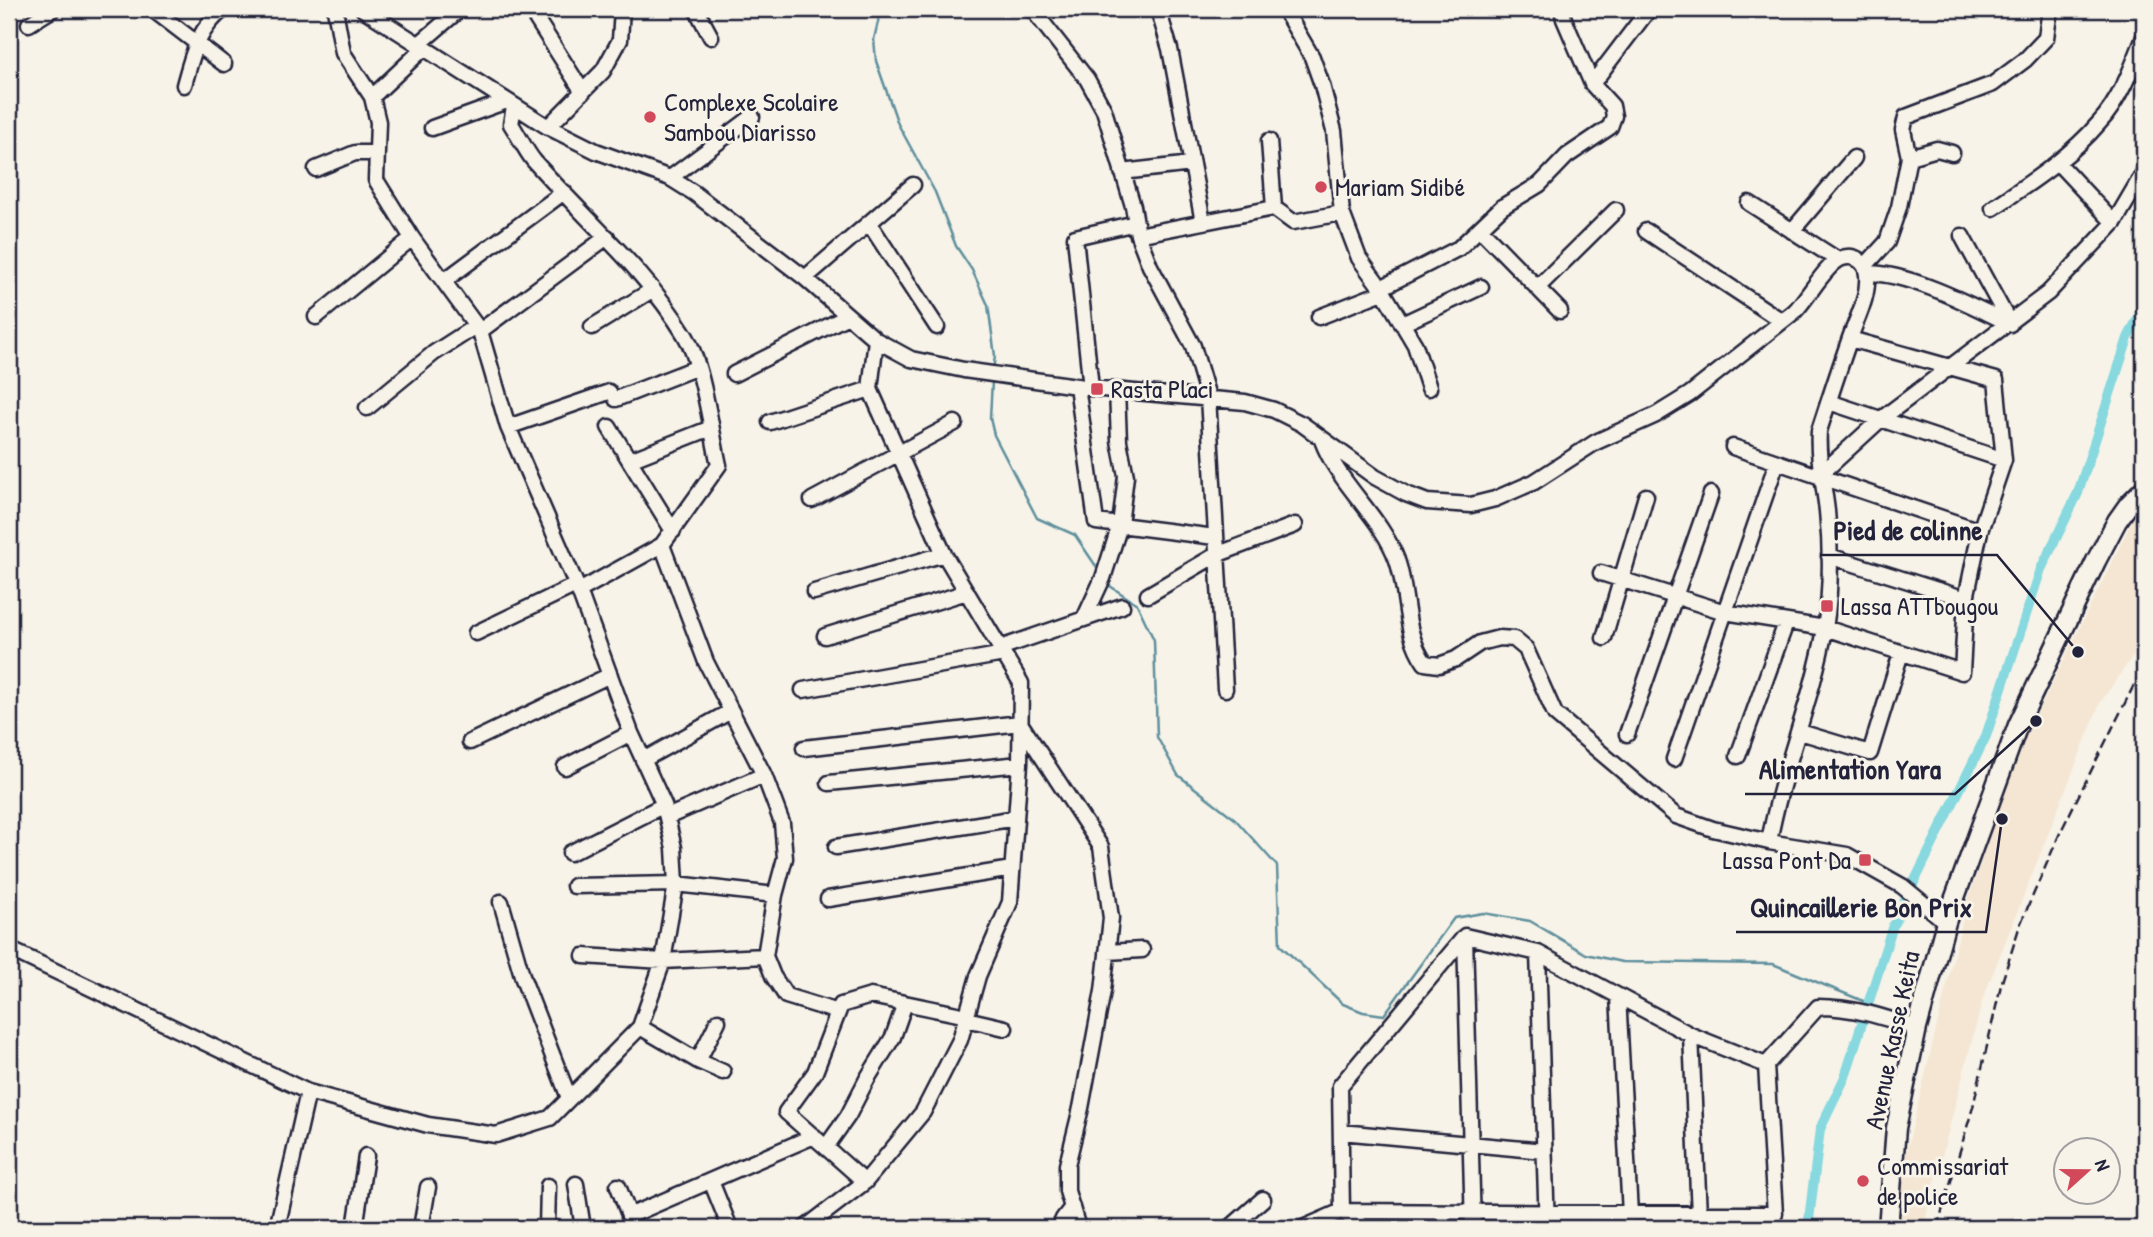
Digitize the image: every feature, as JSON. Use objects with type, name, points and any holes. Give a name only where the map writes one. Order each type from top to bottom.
[{"type":"main road","name":"Avenue Kasse Keita","points":[[1888,1228],[1896,1128],[1917,1028],[1946,922],[2018,725],[2095,561],[2129,504],[2144,489]]},
{"type":"street","points":[[29,24],[53,9]]},
{"type":"street","points":[[152,9],[224,64]]},
{"type":"street","points":[[184,85],[196,42],[224,9]]},
{"type":"street","points":[[9,949],[308,1092],[428,1125],[496,1135],[550,1118],[640,1027],[663,961],[676,884],[674,848],[665,811],[631,733],[577,588],[508,427],[478,329],[412,238],[376,180],[378,121],[372,97],[343,53],[335,9]]},
{"type":"street","points":[[372,97],[460,9]]},
{"type":"street","points":[[530,9],[583,92]]},
{"type":"street","points":[[548,127],[603,71],[620,40],[622,9]]},
{"type":"street","points":[[696,9],[711,37]]},
{"type":"street","points":[[1032,9],[1087,79],[1104,110],[1150,266],[1193,346],[1208,397],[1224,689]]},
{"type":"street","points":[[1157,9],[1170,49],[1203,222]]},
{"type":"street","points":[[1284,9],[1312,57],[1322,85],[1334,131],[1342,213],[1359,258],[1415,345],[1429,388]]},
{"type":"street","points":[[1319,317],[1382,290],[1459,248],[1502,207],[1540,184],[1567,156],[1610,127],[1614,116],[1612,106],[1591,84],[1562,9]]},
{"type":"street","points":[[1591,84],[1649,9]]},
{"type":"street","points":[[1769,842],[1800,732],[1825,628],[1829,556],[1827,511],[1818,449],[1819,431],[1864,299],[1866,269],[1887,242],[1899,207],[1909,157],[1903,130],[1906,117],[1993,84],[2025,60],[2046,38],[2050,9]]},
{"type":"street","points":[[368,10],[421,47],[548,127],[596,151],[670,177],[805,278],[877,340],[911,359],[964,370],[1084,387],[1245,402],[1274,410],[1321,436],[1376,477],[1427,502],[1471,505],[1495,499],[1534,482],[1596,442],[1656,415],[1690,394],[1782,321],[1806,300],[1827,270],[1838,260],[1850,256],[1860,260],[1866,269],[1887,273],[1967,303],[2010,324]]},
{"type":"street","points":[[1993,208],[2058,163],[2101,122],[2130,74],[2144,37]]},
{"type":"street","points":[[432,128],[510,103]]},
{"type":"street","points":[[476,633],[577,588],[662,545],[719,465],[698,366],[685,335],[652,290],[607,237],[533,159],[511,124],[510,103]]},
{"type":"street","points":[[670,177],[752,117]]},
{"type":"street","points":[[1269,141],[1274,208]]},
{"type":"street","points":[[1909,157],[1937,149],[1952,153]]},
{"type":"street","points":[[316,169],[355,153],[377,153]]},
{"type":"street","points":[[1792,231],[1854,158]]},
{"type":"street","points":[[2058,163],[2114,223]]},
{"type":"street","points":[[1122,172],[1192,164]]},
{"type":"street","points":[[1822,475],[1881,419],[2048,293],[2114,223],[2144,172]]},
{"type":"street","points":[[805,278],[913,186]]},
{"type":"street","points":[[444,281],[564,191]]},
{"type":"street","points":[[1749,204],[1838,260]]},
{"type":"street","points":[[1215,537],[1096,522],[1075,237],[1203,222],[1274,208],[1293,222],[1342,213]]},
{"type":"street","points":[[1537,288],[1616,210]]},
{"type":"street","points":[[869,223],[937,327]]},
{"type":"street","points":[[1480,229],[1560,311]]},
{"type":"street","points":[[1646,230],[1782,321]]},
{"type":"street","points":[[1962,236],[2010,324]]},
{"type":"street","points":[[367,408],[434,353],[478,329],[607,237]]},
{"type":"street","points":[[316,317],[412,238]]},
{"type":"street","points":[[1402,324],[1481,287]]},
{"type":"street","points":[[592,327],[652,290]]},
{"type":"street","points":[[734,374],[848,316]]},
{"type":"street","points":[[1601,573],[1726,612],[1825,628],[1962,672],[1966,599],[1980,531],[2004,460],[1996,380],[1850,339]]},
{"type":"street","points":[[805,1228],[865,1182],[923,1112],[960,1040],[978,976],[1010,902],[1020,764],[1021,683],[944,555],[870,389],[877,340]]},
{"type":"street","points":[[508,427],[698,366]]},
{"type":"street","points":[[770,422],[870,389]]},
{"type":"street","points":[[1084,619],[1103,578],[1120,525],[1126,477],[1119,441],[1117,390]]},
{"type":"street","points":[[1829,401],[2004,460]]},
{"type":"street","points":[[812,500],[955,423]]},
{"type":"street","points":[[609,427],[673,531]]},
{"type":"street","points":[[630,460],[711,428]]},
{"type":"street","points":[[1321,436],[1322,443],[1345,479],[1383,530],[1402,581],[1415,649],[1425,663],[1439,665],[1456,659],[1480,643],[1499,638],[1514,639],[1526,649],[1555,714],[1675,816],[1769,842],[1847,855],[1902,886],[1946,922]]},
{"type":"street","points":[[1733,447],[1822,475],[1980,531]]},
{"type":"street","points":[[1674,759],[1777,462]]},
{"type":"street","points":[[1627,734],[1711,494]]},
{"type":"street","points":[[1604,638],[1646,496]]},
{"type":"street","points":[[1148,595],[1216,555],[1295,525]]},
{"type":"street","points":[[662,545],[706,662],[764,775],[782,823],[785,858],[775,895],[765,956],[773,976],[786,996],[838,1012]]},
{"type":"street","points":[[814,592],[944,555]]},
{"type":"street","points":[[1829,556],[1966,599]]},
{"type":"street","points":[[825,636],[967,592]]},
{"type":"street","points":[[803,690],[1002,651],[1122,606]]},
{"type":"street","points":[[1738,756],[1786,623]]},
{"type":"street","points":[[1800,732],[1870,752],[1901,653]]},
{"type":"street","points":[[470,742],[610,675]]},
{"type":"street","points":[[643,760],[731,711]]},
{"type":"street","points":[[804,748],[1020,723]]},
{"type":"street","points":[[1020,723],[1101,847],[1111,918],[1103,991],[1081,1108],[1067,1165],[1067,1191],[1078,1228]]},
{"type":"street","points":[[565,767],[631,733]]},
{"type":"street","points":[[829,783],[1020,764]]},
{"type":"street","points":[[570,853],[665,811],[764,775]]},
{"type":"street","points":[[836,847],[1016,818]]},
{"type":"street","points":[[828,899],[1012,869]]},
{"type":"street","points":[[574,886],[676,884],[775,895]]},
{"type":"street","points":[[501,902],[523,979],[569,1098]]},
{"type":"street","points":[[1465,936],[1538,953],[1691,1035],[1766,1065]]},
{"type":"street","points":[[1342,1211],[1340,1086],[1465,936]]},
{"type":"street","points":[[1465,936],[1473,1228]]},
{"type":"street","points":[[1107,952],[1142,950]]},
{"type":"street","points":[[1538,953],[1547,1221]]},
{"type":"street","points":[[584,956],[663,961],[765,956]]},
{"type":"street","points":[[865,1182],[786,1111],[815,1072],[841,1005],[872,996],[1005,1028]]},
{"type":"street","points":[[1618,996],[1630,1214]]},
{"type":"street","points":[[826,1147],[848,1116],[893,1037],[905,1003]]},
{"type":"street","points":[[1303,1228],[1342,1211],[1472,1212],[1547,1221],[1630,1214],[1775,1214],[1766,1065],[1818,1007],[1843,1007],[1872,1013],[1917,1028]]},
{"type":"street","points":[[698,1061],[718,1021]]},
{"type":"street","points":[[640,1027],[698,1061],[723,1072]]},
{"type":"street","points":[[1691,1035],[1699,1214]]},
{"type":"street","points":[[278,1228],[308,1092]]},
{"type":"street","points":[[1340,1132],[1544,1151]]},
{"type":"street","points":[[618,1186],[632,1222],[711,1181],[814,1136]]},
{"type":"street","points":[[355,1228],[366,1156]]},
{"type":"street","points":[[711,1181],[730,1228]]},
{"type":"street","points":[[576,1184],[583,1228]]},
{"type":"street","points":[[547,1228],[548,1186]]},
{"type":"street","points":[[421,1228],[428,1188]]},
{"type":"street","points":[[1230,1228],[1263,1199]]},
{"type":"street","points":[[1059,1228],[1072,1207]]},
{"type":"street","points":[[1342,1211],[1365,1228]]},
{"type":"shaded area","points":[[2144,502],[2144,640],[2100,703],[1983,998],[1923,1228],[1896,1228],[1905,1158],[1966,906],[2022,745],[2140,505]]},
{"type":"waterway","points":[[881,9],[874,39],[876,61],[898,124],[935,192],[956,246],[972,270],[988,305],[995,356],[993,371]]},
{"type":"waterway","points":[[1808,1228],[1820,1129],[1845,1077],[1893,925],[1986,736],[2041,569],[2078,493],[2128,338],[2144,306]]},
{"type":"waterway","points":[[992,381],[990,418],[994,435],[1037,518],[1075,535],[1100,572]]},
{"type":"waterway","points":[[1107,584],[1137,604],[1154,640],[1157,737],[1178,775],[1235,819],[1277,866],[1280,945],[1343,1004],[1363,1012],[1384,1015],[1454,918],[1483,913],[1530,921],[1586,954],[1622,962],[1773,964],[1868,1003]]},
{"type":"railway","points":[[1937,1228],[1973,1107],[2001,985],[2020,925],[2060,833],[2144,665]]},
{"type":"place","name":"Complexe Scolaire Sambou Diarisso","points":[[650,117]]},
{"type":"place","name":"Mariam Sidibé","points":[[1321,187]]},
{"type":"place","name":"Rasta Placi","points":[[1097,389]]},
{"type":"place","name":"Lassa ATTbougou","points":[[1827,606]]},
{"type":"place","name":"Pied de colinne","points":[[2078,652]]},
{"type":"place","name":"Alimentation Yara","points":[[2036,721]]},
{"type":"place","name":"Quincaillerie Bon Prix","points":[[2002,819]]},
{"type":"place","name":"Lassa Pont Da","points":[[1865,860]]},
{"type":"place","name":"Commissariat de police","points":[[1863,1181]]}]
